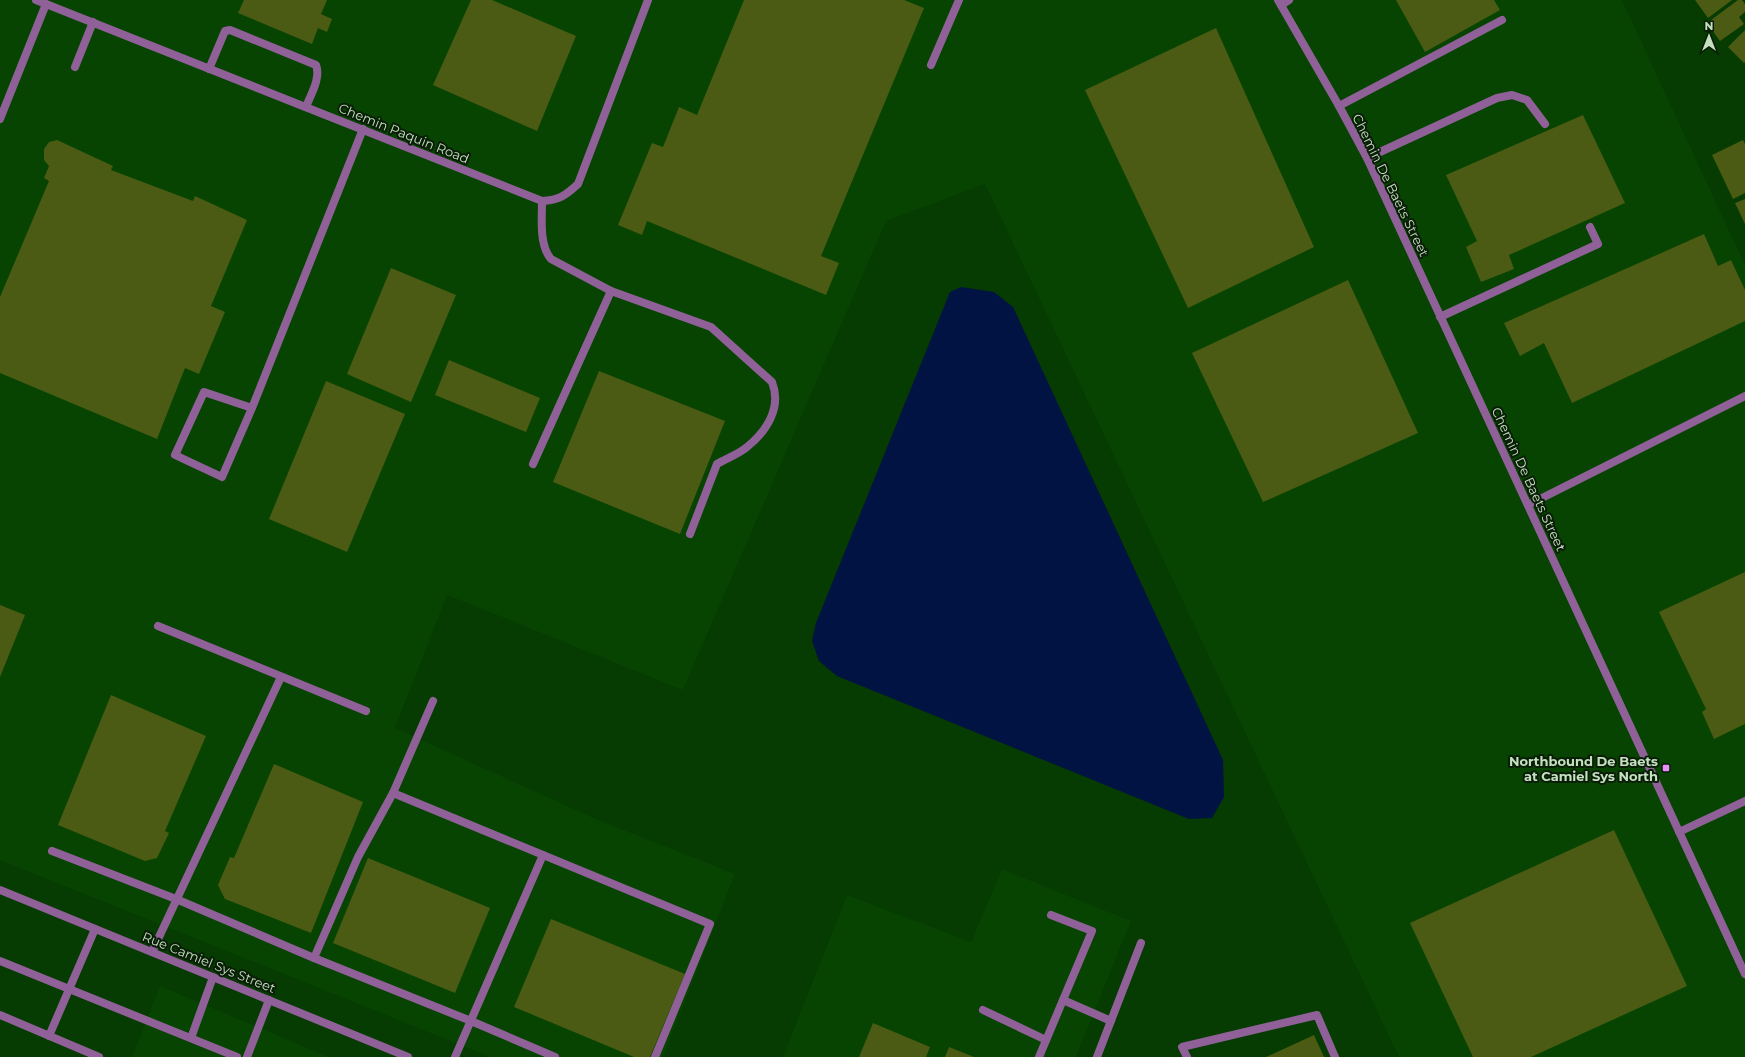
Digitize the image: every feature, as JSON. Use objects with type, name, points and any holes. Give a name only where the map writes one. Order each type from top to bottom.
[{"type":"street","name":"Chemin Paquin Road","points":[[36,0],[542,200]]},
{"type":"street","points":[[648,0],[578,184],[568,194],[555,200],[542,200],[544,246],[546,253],[551,259],[611,291],[711,327],[772,382],[776,392],[775,406],[769,422],[757,438],[746,448],[717,464],[690,534]]},
{"type":"street","points":[[931,65],[959,0]]},
{"type":"street","points":[[1280,2],[1289,0]]},
{"type":"street","name":"Chemin De Baets Street","points":[[1280,2],[1367,158],[1745,974]]},
{"type":"street","points":[[0,119],[46,4]]},
{"type":"street","points":[[1339,106],[1502,20]]},
{"type":"street","points":[[75,67],[93,22]]},
{"type":"street","points":[[209,69],[225,31],[230,30],[316,64],[318,77],[306,107]]},
{"type":"street","points":[[1367,158],[1497,98],[1512,95],[1527,100],[1545,124]]},
{"type":"street","points":[[252,408],[204,392],[175,455],[222,477],[252,408],[363,129]]},
{"type":"street","points":[[1440,316],[1598,244],[1590,227]]},
{"type":"street","points":[[533,464],[611,291]]},
{"type":"street","points":[[1528,505],[1745,396]]},
{"type":"street","points":[[158,626],[366,711]]},
{"type":"street","points":[[152,952],[281,677]]},
{"type":"street","points":[[314,958],[358,857],[393,793],[433,701]]},
{"type":"street","points":[[393,793],[710,924],[655,1057]]},
{"type":"street","points":[[1680,832],[1745,801]]},
{"type":"street","points":[[52,851],[176,899],[314,958],[471,1021],[555,1057]]},
{"type":"street","points":[[455,1057],[543,855]]},
{"type":"street","name":"Rue Camiel Sys Street","points":[[0,890],[408,1057]]},
{"type":"street","points":[[1039,1057],[1092,931],[1051,915]]},
{"type":"street","points":[[49,1036],[95,929]]},
{"type":"street","points":[[1097,1057],[1141,943]]},
{"type":"street","points":[[0,961],[237,1057]]},
{"type":"street","points":[[191,1038],[213,977]]},
{"type":"street","points":[[247,1057],[269,1000]]},
{"type":"street","points":[[1063,1000],[1111,1021]]},
{"type":"street","points":[[983,1010],[1046,1040]]},
{"type":"street","points":[[0,1015],[99,1057]]},
{"type":"street","points":[[1187,1057],[1182,1047],[1317,1015],[1335,1057]]},
{"type":"shaded area","points":[[0,0],[1622,0],[1745,265],[1745,1057],[1399,1057],[985,184],[886,221],[683,690],[447,595],[395,728],[596,819],[735,874],[663,1057],[490,1057],[0,860]]},
{"type":"shaded area","points":[[1002,869],[1131,921],[1076,1057],[783,1057],[847,895],[971,942]]},
{"type":"shaded area","points":[[160,986],[329,1057],[132,1057]]},
{"type":"water","points":[[961,287],[994,292],[1013,307],[1223,760],[1224,797],[1212,818],[1189,819],[837,676],[819,661],[812,641],[816,623],[950,292]]},
{"type":"building","points":[[244,0],[327,0],[321,14],[332,19],[327,32],[318,28],[312,44],[238,13]]},
{"type":"building","points":[[471,0],[492,0],[576,36],[537,131],[433,85]]},
{"type":"building","points":[[744,0],[904,0],[924,8],[821,256],[839,263],[826,295],[647,221],[642,235],[618,225],[652,143],[663,147],[679,107],[697,115]]},
{"type":"building","points":[[1396,0],[1494,0],[1500,10],[1425,52]]},
{"type":"building","points":[[1695,0],[1732,0],[1708,18]]},
{"type":"building","points":[[1738,0],[1742,0],[1745,4],[1745,12],[1739,17],[1744,24],[1720,41],[1707,23]]},
{"type":"building","points":[[1216,28],[1314,247],[1188,308],[1085,90]]},
{"type":"building","points":[[1745,30],[1745,62],[1744,63],[1728,47]]},
{"type":"building","points":[[1583,115],[1625,203],[1509,255],[1514,269],[1481,282],[1466,247],[1477,241],[1446,175]]},
{"type":"building","points":[[57,140],[113,166],[111,170],[193,201],[195,196],[247,220],[211,306],[225,312],[199,374],[185,368],[157,439],[0,373],[0,297],[49,181],[44,178],[49,166],[44,160],[44,149],[49,142]]},
{"type":"building","points":[[1743,140],[1745,144],[1745,193],[1733,199],[1712,155]]},
{"type":"building","points":[[1745,199],[1745,224],[1735,203]]},
{"type":"building","points":[[1704,234],[1718,266],[1731,260],[1745,290],[1745,321],[1572,403],[1544,343],[1520,356],[1504,323]]},
{"type":"building","points":[[391,268],[456,295],[411,402],[347,374]]},
{"type":"building","points":[[1348,280],[1418,433],[1263,502],[1192,353]]},
{"type":"building","points":[[449,360],[540,398],[526,432],[435,395]]},
{"type":"building","points":[[599,371],[725,421],[680,534],[553,482]]},
{"type":"building","points":[[326,381],[405,414],[347,552],[269,519]]},
{"type":"building","points":[[1745,572],[1745,724],[1714,739],[1702,712],[1706,709],[1659,612]]},
{"type":"building","points":[[0,605],[25,615],[0,677]]},
{"type":"building","points":[[111,695],[206,736],[165,831],[169,833],[157,858],[145,861],[58,825]]},
{"type":"building","points":[[274,764],[363,802],[311,933],[225,899],[218,885],[230,857],[234,858]]},
{"type":"building","points":[[1614,830],[1687,986],[1531,1057],[1473,1057],[1410,923]]},
{"type":"building","points":[[368,858],[490,908],[455,993],[333,943]]},
{"type":"building","points":[[551,919],[685,974],[650,1057],[634,1057],[514,1007]]},
{"type":"building","points":[[873,1023],[930,1047],[926,1057],[859,1057]]},
{"type":"building","points":[[1314,1035],[1324,1057],[1266,1057]]},
{"type":"building","points":[[949,1047],[974,1057],[945,1057]]},
{"type":"place","name":"Northbound De Baets at Camiel Sys North","points":[[1666,768]]}]
